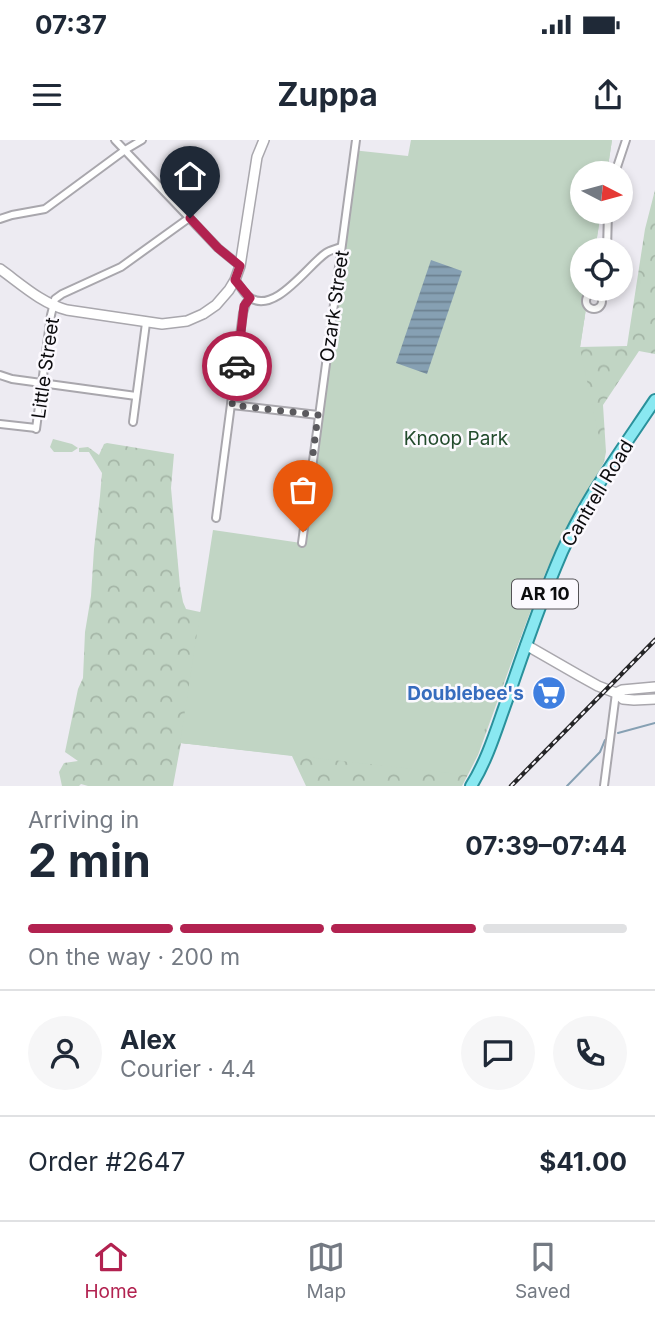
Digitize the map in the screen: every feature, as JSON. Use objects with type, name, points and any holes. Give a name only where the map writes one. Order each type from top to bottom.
[{"type":"main road","name":"Cantrell Road","points":[[471,786],[491,745],[556,563],[598,485],[655,400]]},
{"type":"street","points":[[115,140],[218,248],[240,266]]},
{"type":"street","points":[[0,219],[46,209],[142,140]]},
{"type":"street","points":[[0,268],[54,306],[79,313],[146,323],[174,324],[197,317],[220,302],[235,280],[240,266],[257,157],[264,140]]},
{"type":"street","name":"Ozark Street","points":[[302,543],[356,140]]},
{"type":"street","points":[[619,161],[626,140]]},
{"type":"street","points":[[54,306],[55,299],[62,294],[121,267],[190,218]]},
{"type":"street","points":[[235,280],[250,298],[261,301],[277,297],[324,254],[341,247]]},
{"type":"street","points":[[216,518],[243,313],[250,298]]},
{"type":"street","name":"Little Street","points":[[0,424],[36,429],[54,306]]},
{"type":"street","points":[[133,422],[146,323]]},
{"type":"street","points":[[0,375],[12,379],[136,396]]},
{"type":"street","points":[[232,405],[318,415]]},
{"type":"street","points":[[526,645],[623,699],[655,699]]},
{"type":"street","points":[[616,693],[655,687]]},
{"type":"street","points":[[604,786],[616,693]]},
{"type":"green space","name":"Knoop Park","points":[[411,140],[612,140],[609,161],[570,161],[570,224],[599,224],[597,238],[570,238],[570,301],[587,301],[580,348],[604,461],[550,561],[467,775],[180,743],[213,530],[301,543],[352,150],[408,156]]},
{"type":"green space","name":"Knoop Park","points":[[612,140],[609,161],[593,161]]},
{"type":"green space","name":"Knoop Park","points":[[570,186],[570,224],[599,224],[597,238],[570,238],[570,301],[587,301],[580,347],[627,346],[645,229],[655,190],[655,354],[639,351],[603,405],[606,452],[604,462],[542,578],[478,755],[462,786],[306,786],[292,756],[181,743],[173,786],[62,786],[59,772],[64,763],[78,761],[65,752],[78,689],[83,678],[85,632],[91,596],[102,473],[89,452],[79,452],[79,448],[88,447],[99,455],[107,443],[174,454],[171,488],[180,586],[186,609],[200,612],[299,544],[514,247]]},
{"type":"green space","points":[[53,439],[78,448],[72,452],[54,452],[50,447]]},
{"type":"water","points":[[431,260],[462,271],[427,374],[396,363]]},
{"type":"waterway","points":[[618,733],[655,723]]},
{"type":"waterway","points":[[567,786],[600,752],[605,740]]},
{"type":"railway","points":[[511,786],[655,640]]},
{"type":"way so far","points":[[237,366],[232,405],[318,415],[303,532]]},
{"type":"place","name":"Doublebee's","points":[[549,693]]},
{"type":"route","points":[[190,218],[218,248],[240,266],[235,280],[250,298],[244,306],[237,366]]}]
